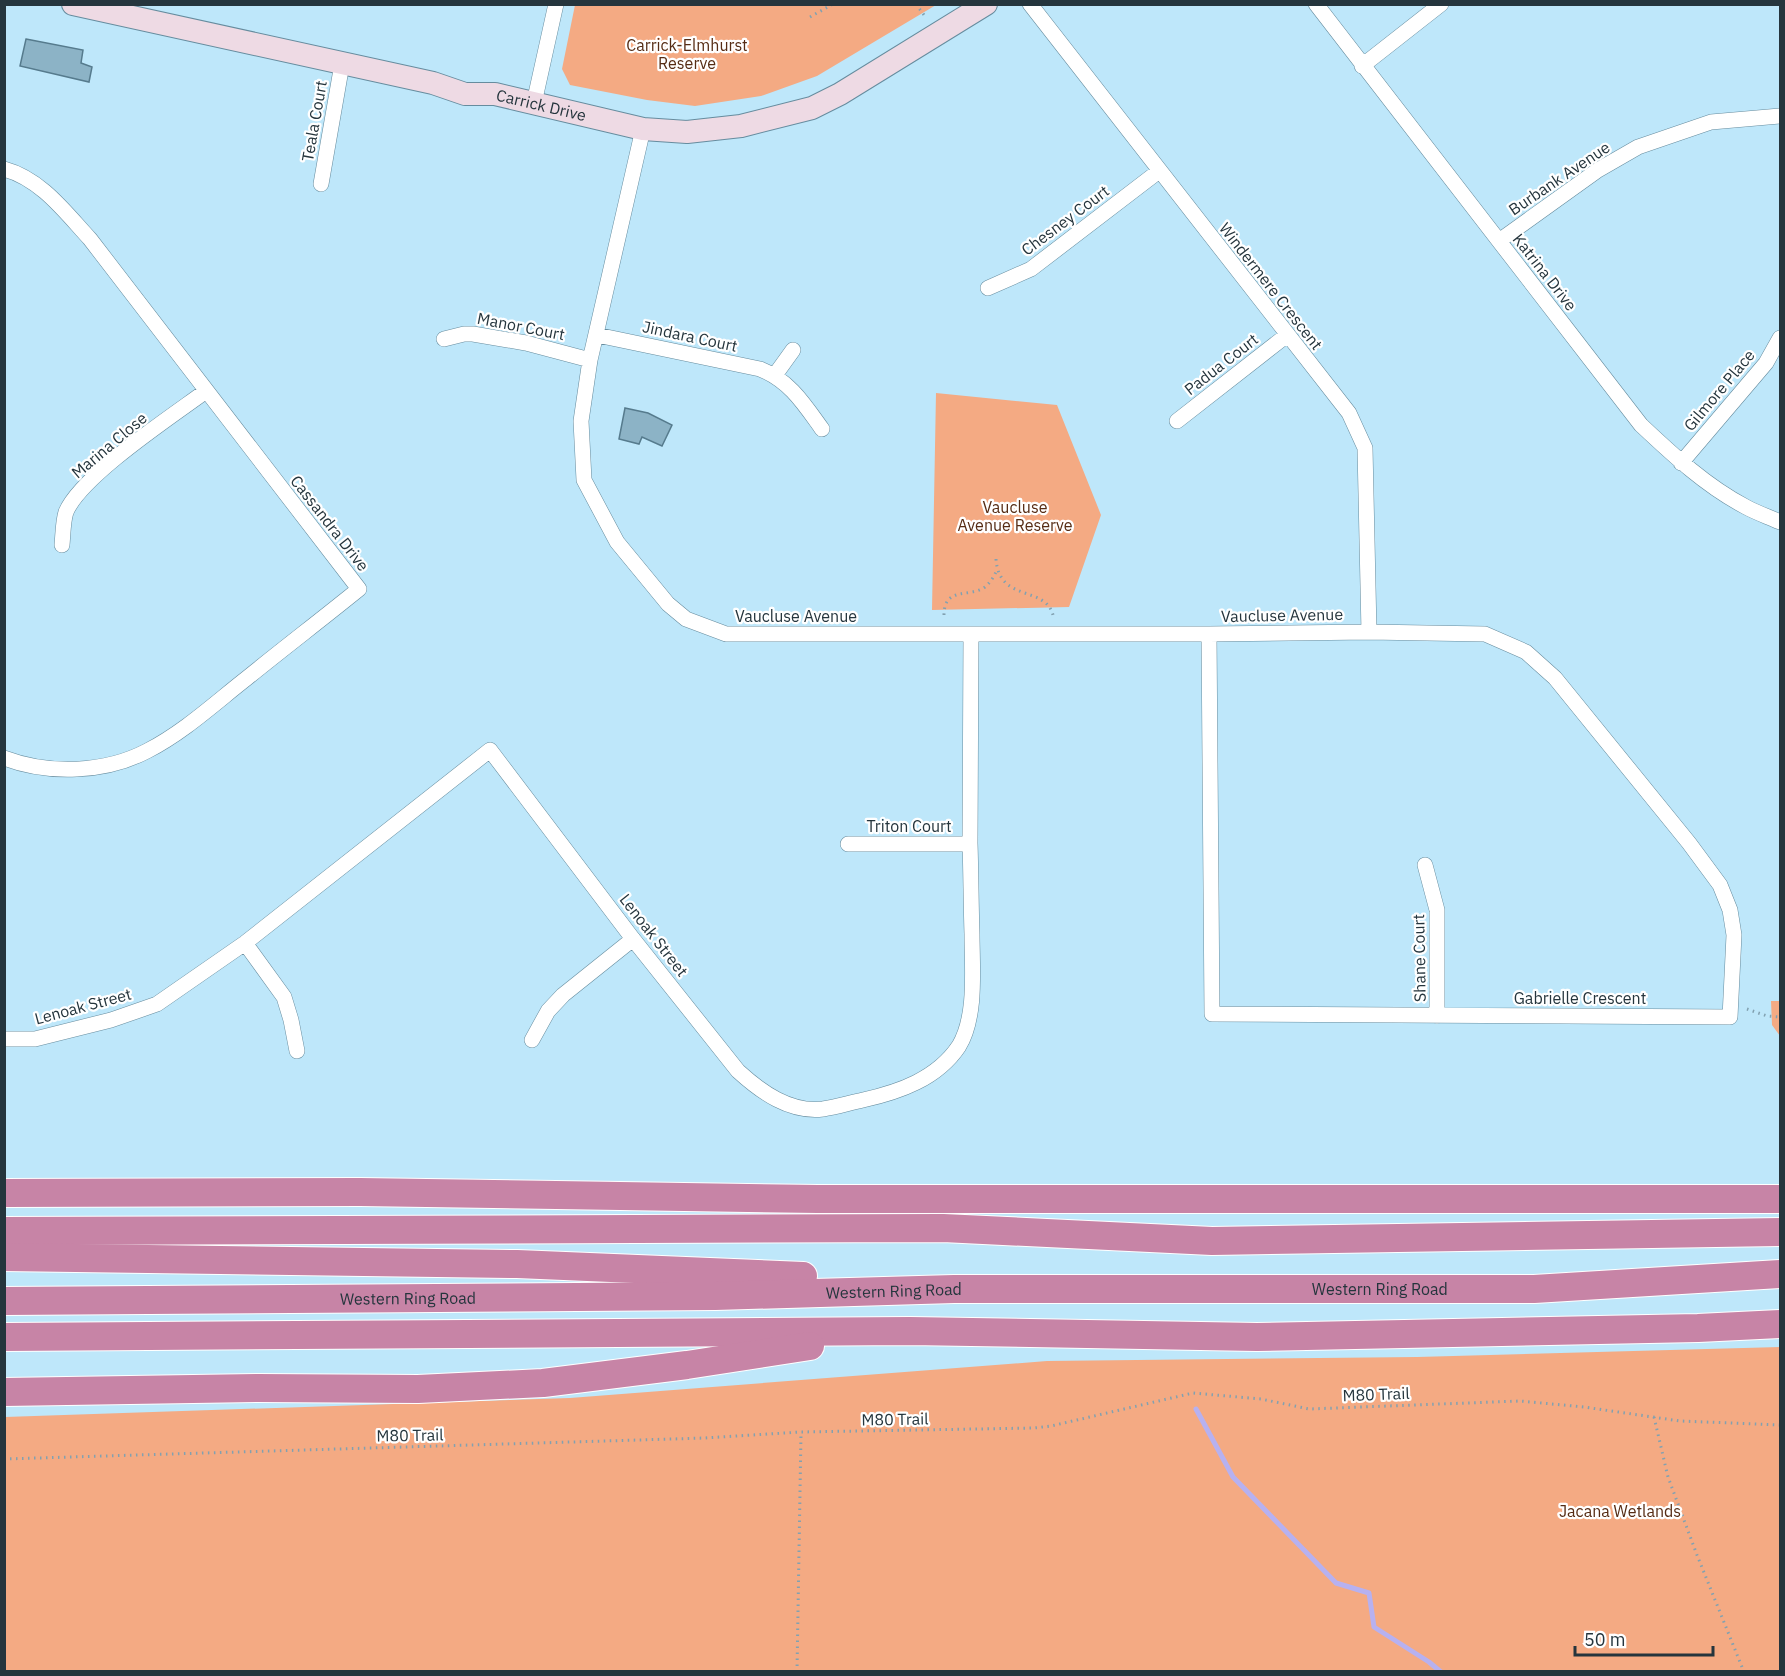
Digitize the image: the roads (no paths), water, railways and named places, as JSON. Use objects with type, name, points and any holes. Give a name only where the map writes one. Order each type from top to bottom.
[{"type":"highway","points":[[4,1192],[360,1192],[818,1199],[1780,1199]]},
{"type":"highway","points":[[943,1228],[1168,1213],[1535,1200]]},
{"type":"highway","points":[[4,1231],[943,1228],[1212,1241],[1780,1232]]},
{"type":"highway","points":[[4,1257],[517,1264],[847,1278],[954,1289]]},
{"type":"highway","name":"Western Ring Road","points":[[4,1301],[715,1296],[954,1289],[1534,1289],[1780,1274]]},
{"type":"highway","points":[[4,1337],[910,1331],[1257,1337],[1698,1328],[1780,1324]]},
{"type":"highway","points":[[4,1392],[258,1388],[418,1389],[543,1383],[687,1365],[910,1331]]},
{"type":"street","name":"Carrick Drive","points":[[73,4],[433,83],[465,94],[495,94],[583,117],[643,129],[687,132],[741,126],[812,108],[855,87],[986,4]]},
{"type":"street","points":[[534,103],[556,4]]},
{"type":"street","name":"Windermere Crescent","points":[[1030,4],[1349,413],[1365,448],[1369,632]]},
{"type":"street","name":"Katrina Drive","points":[[1316,4],[1641,425],[1681,463],[1710,485],[1747,508],[1780,522]]},
{"type":"street","points":[[1362,66],[1441,4]]},
{"type":"street","name":"Teala Court","points":[[321,184],[342,64]]},
{"type":"street","name":"Burbank Avenue","points":[[1499,241],[1598,170],[1638,147],[1711,122],[1780,116]]},
{"type":"street","name":"Vaucluse Avenue","points":[[643,129],[590,360],[581,421],[584,480],[617,542],[668,604],[686,620],[726,634],[1369,632]]},
{"type":"street","name":"Cassandra Drive","points":[[4,169],[16,172],[48,192],[90,239],[359,589],[191,722],[146,752],[106,766],[60,770],[18,764],[4,758]]},
{"type":"street","name":"Chesney Court","points":[[988,288],[1031,269],[1159,171]]},
{"type":"street","name":"Manor Court","points":[[444,339],[473,334],[526,343],[590,360]]},
{"type":"street","name":"Jindara Court","points":[[597,335],[760,369],[775,375],[795,391],[822,429]]},
{"type":"street","name":"Padua Court","points":[[1177,422],[1287,335]]},
{"type":"street","name":"Gilmore Place","points":[[1681,463],[1766,363],[1780,338]]},
{"type":"street","points":[[775,375],[793,350]]},
{"type":"street","name":"Marina Close","points":[[62,545],[66,513],[78,494],[105,468],[206,391]]},
{"type":"street","name":"Gabrielle Crescent","points":[[1209,634],[1212,1014],[1730,1017],[1734,935],[1730,910],[1720,885],[1689,843],[1555,678],[1526,652],[1485,634],[1369,632]]},
{"type":"street","name":"Lenoak Street","points":[[4,1039],[35,1039],[111,1020],[157,1004],[245,943],[490,750],[633,939],[738,1071],[755,1086],[775,1099],[804,1109],[822,1109],[881,1096],[908,1087],[941,1067],[959,1044],[970,1014],[972,980],[971,634]]},
{"type":"street","name":"Triton Court","points":[[848,844],[970,843]]},
{"type":"street","name":"Shane Court","points":[[1425,865],[1437,910],[1437,1016]]},
{"type":"street","points":[[532,1040],[548,1011],[563,995],[633,939]]},
{"type":"street","points":[[245,943],[284,997],[297,1051]]},
{"type":"waterway","points":[[1196,1409],[1233,1477],[1336,1583],[1369,1593],[1374,1627],[1441,1672]]},
{"type":"park label","name":"Carrick-Elmhurst Reserve","points":[[687,54]]},
{"type":"park label","name":"Vaucluse Avenue Reserve","points":[[1015,516]]},
{"type":"park label","name":"Jacana Wetlands","points":[[1620,1511]]}]
